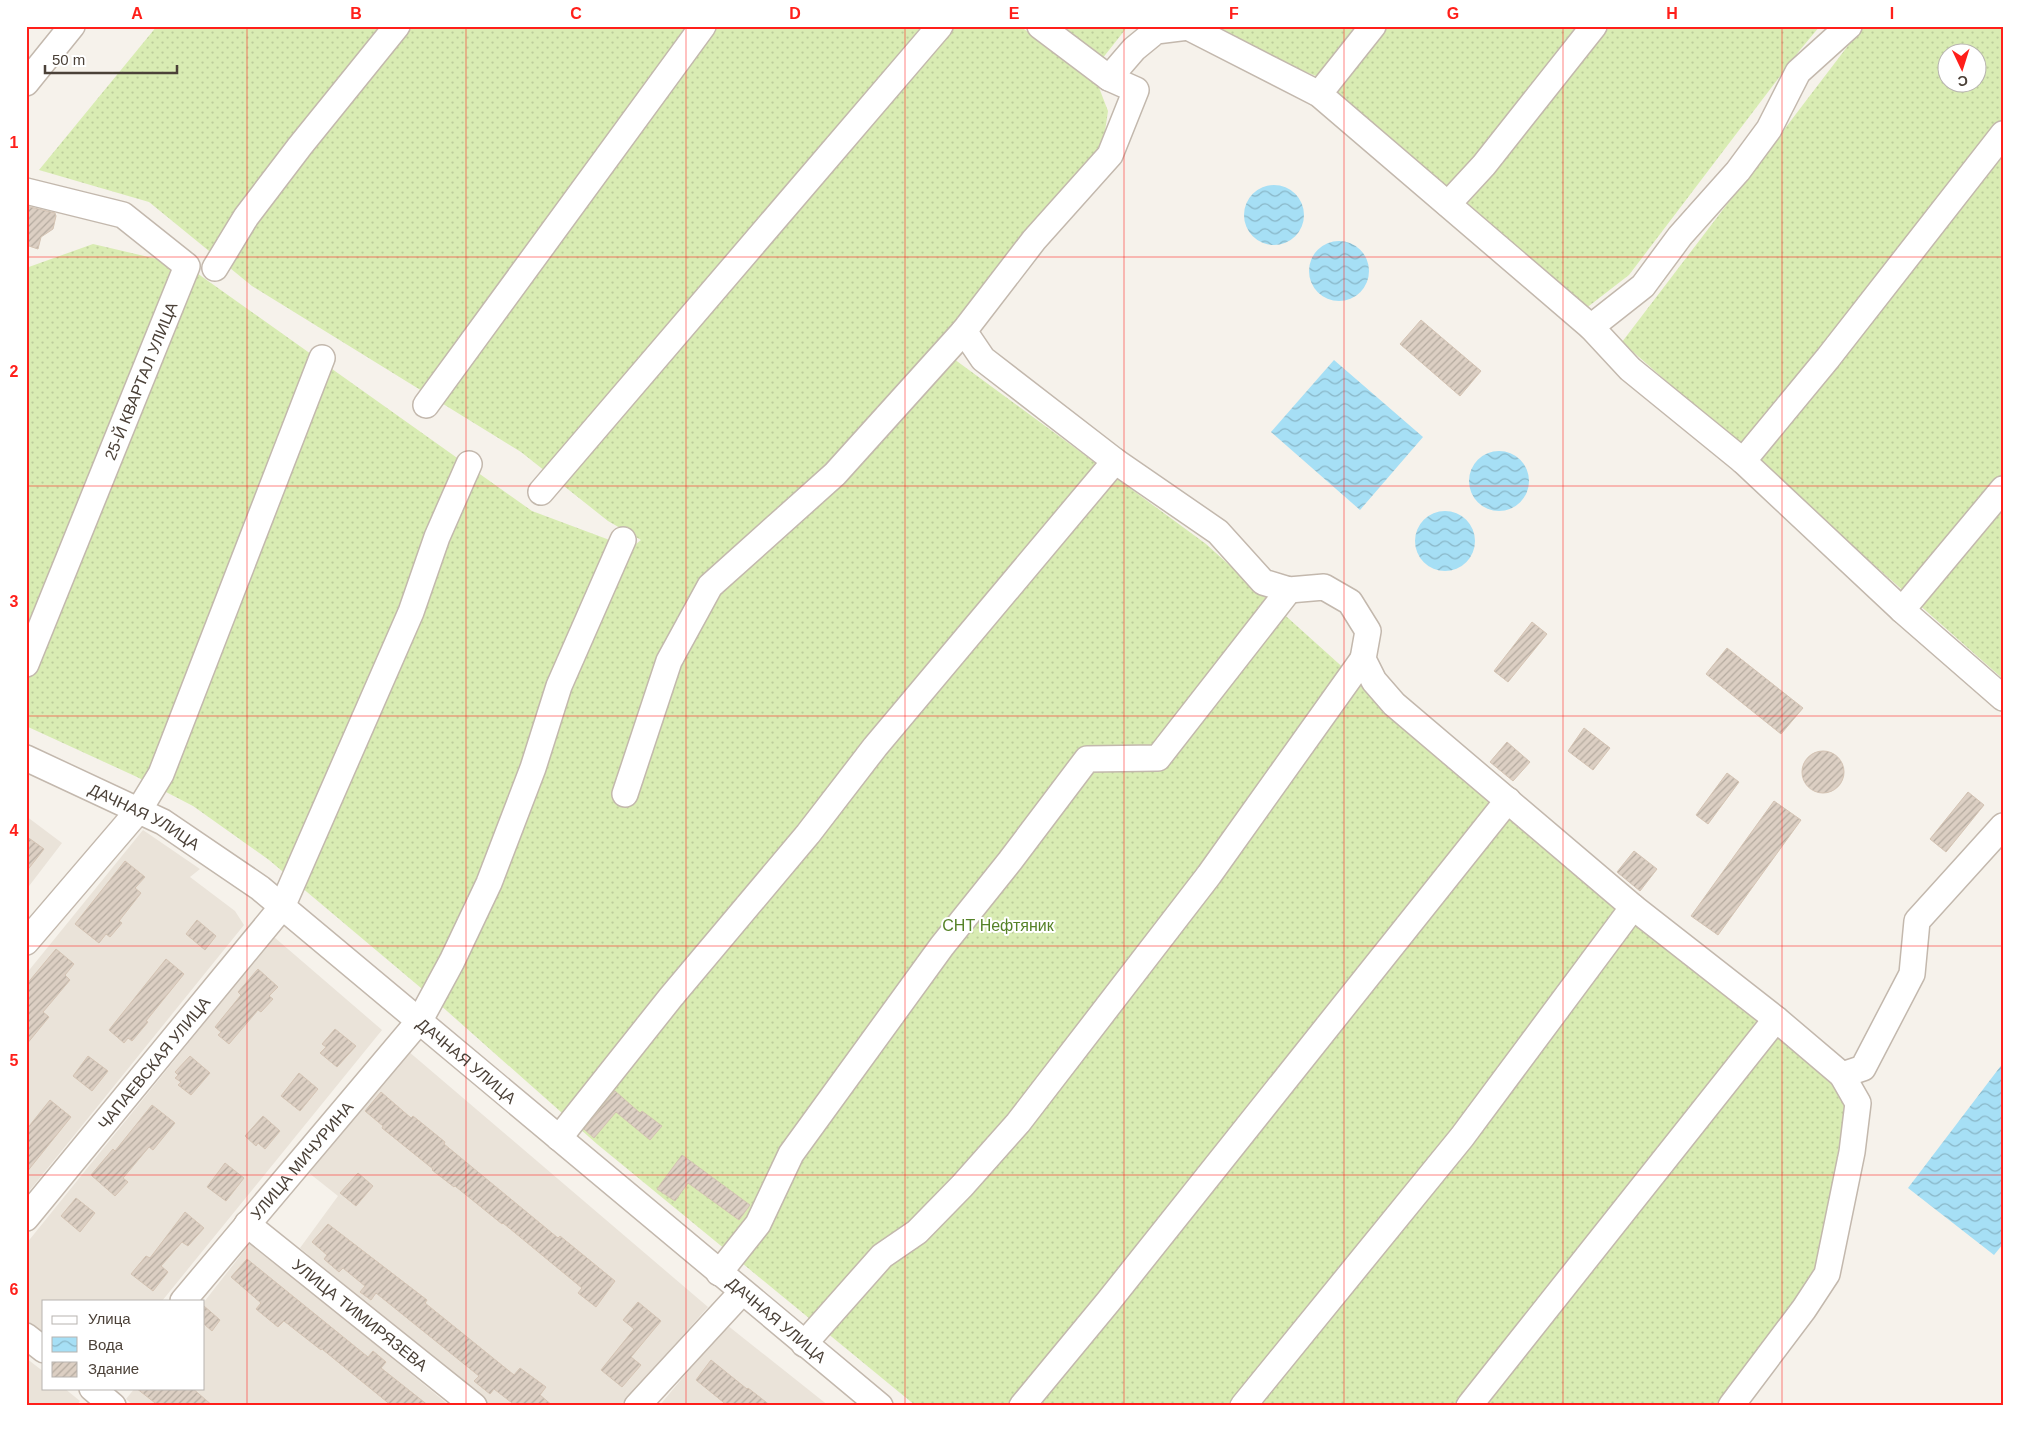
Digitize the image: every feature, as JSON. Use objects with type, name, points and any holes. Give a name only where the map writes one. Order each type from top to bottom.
[{"type":"street","points":[[26,84],[72,26]]},
{"type":"street","points":[[215,268],[246,217],[300,146],[397,26]]},
{"type":"street","points":[[426,406],[703,26]]},
{"type":"street","points":[[541,492],[940,26]]},
{"type":"street","points":[[625,794],[669,661],[710,586],[835,474],[964,331],[1034,240],[1110,155],[1136,90],[1109,78],[1040,26]]},
{"type":"street","points":[[1319,94],[1373,26]]},
{"type":"street","points":[[1448,204],[1484,165],[1594,26]]},
{"type":"street","points":[[1591,327],[1643,286],[1680,236],[1738,171],[1769,129],[1798,72],[1850,26]]},
{"type":"street","points":[[1109,78],[1134,49],[1157,28],[1188,27],[1319,94],[1591,327],[1630,369],[1743,461],[1902,610],[2003,698]]},
{"type":"street","points":[[1743,461],[1828,358],[2003,134]]},
{"type":"street","name":"25-Й КВАРТАЛ УЛИЦА","points":[[26,191],[123,216],[187,266],[26,664]]},
{"type":"street","points":[[804,1344],[882,1256],[918,1232],[1018,1123],[1209,875],[1363,659],[1368,631],[1350,602],[1324,587],[1289,590],[1263,582],[1218,532],[1115,461],[983,358],[964,331]]},
{"type":"street","points":[[26,942],[139,810],[161,774],[322,358]]},
{"type":"street","points":[[559,1138],[671,997],[808,834],[875,747],[1115,461]]},
{"type":"street","name":"ЧАПАЕВСКАЯ УЛИЦА","points":[[26,1218],[282,907],[411,612],[437,537],[469,464]]},
{"type":"street","points":[[1902,610],[2003,489]]},
{"type":"street","name":"УЛИЦА МИЧУРИНА","points":[[184,1300],[420,1020],[452,961],[489,883],[533,768],[559,686],[622,540]]},
{"type":"street","points":[[719,1274],[758,1224],[791,1154],[942,946],[1010,861],[1087,759],[1158,758],[1289,590]]},
{"type":"street","points":[[1363,659],[1374,681],[1394,704],[1633,907],[1776,1019],[1842,1075],[1858,1103],[1852,1152],[1827,1274],[1804,1309],[1731,1406]]},
{"type":"street","name":"ДАЧНАЯ УЛИЦА","points":[[26,758],[163,822],[260,888],[420,1020],[719,1274],[880,1406]]},
{"type":"street","points":[[1022,1406],[1108,1302],[1508,800]]},
{"type":"street","points":[[1842,1075],[1863,1068],[1912,974],[1917,921],[2003,826]]},
{"type":"street","points":[[1243,1406],[1462,1137],[1633,907]]},
{"type":"street","points":[[1469,1406],[1776,1019]]},
{"type":"street","name":"УЛИЦА ТИМИРЯЗЕВА","points":[[246,1224],[474,1406]]},
{"type":"street","points":[[637,1406],[742,1292]]},
{"type":"street","points":[[26,1336],[42,1348]]},
{"type":"shaded area","points":[[26,816],[62,843],[26,890]]},
{"type":"shaded area","points":[[143,830],[200,869],[190,877],[235,911],[244,925],[26,1195],[26,974]]},
{"type":"shaded area","points":[[274,937],[382,1030],[163,1300],[42,1300],[42,1338],[26,1326],[26,1244]]},
{"type":"shaded area","points":[[408,1051],[708,1307],[620,1406],[491,1406],[300,1248],[338,1196],[309,1173]]},
{"type":"shaded area","points":[[251,1242],[450,1406],[134,1406],[126,1399],[133,1390],[205,1390],[205,1301]]},
{"type":"shaded area","points":[[727,1325],[829,1406],[659,1406]]},
{"type":"shaded area","points":[[26,1358],[42,1370],[42,1390],[66,1390],[80,1401],[76,1406],[26,1406]]},
{"type":"green space","name":"СНТ Нефтяник","points":[[157,26],[1020,26],[1098,85],[1108,111],[1103,145],[956,324],[876,415],[780,508],[954,359],[1206,544],[1428,744],[1831,1078],[1846,1108],[1817,1268],[1796,1305],[1717,1406],[916,1406],[597,1144],[421,988],[269,860],[193,806],[137,777],[26,726],[26,268],[93,244],[187,266],[532,511],[631,548],[641,540],[608,521],[521,452],[252,286],[149,202],[39,170]]},
{"type":"green space","points":[[1061,26],[1128,26],[1102,59]]},
{"type":"green space","points":[[1209,26],[1820,26],[1629,275],[1585,309],[1316,76],[1236,45]]},
{"type":"green space","points":[[1863,26],[2003,26],[2003,679],[1622,342]]},
{"type":"water","points":[[1268,185],[1280,185],[1291,190],[1299,198],[1304,209],[1302,227],[1291,240],[1280,245],[1268,245],[1257,240],[1249,232],[1244,221],[1244,209],[1249,198],[1257,190]]},
{"type":"water","points":[[1333,241],[1345,241],[1356,246],[1364,254],[1369,265],[1367,283],[1356,296],[1345,301],[1333,301],[1322,296],[1314,288],[1309,277],[1309,265],[1314,254],[1322,246]]},
{"type":"water","points":[[1334,360],[1423,437],[1360,510],[1271,432]]},
{"type":"water","points":[[1493,451],[1505,451],[1516,456],[1524,464],[1529,475],[1527,493],[1516,506],[1505,511],[1493,511],[1482,506],[1474,498],[1469,487],[1469,475],[1474,464],[1482,456]]},
{"type":"water","points":[[1439,511],[1451,511],[1462,516],[1470,524],[1475,535],[1473,553],[1462,566],[1451,571],[1439,571],[1428,566],[1420,558],[1415,547],[1415,535],[1420,524],[1428,516]]},
{"type":"water","points":[[2003,1063],[2003,1244],[1994,1255],[1908,1188]]},
{"type":"building","points":[[26,206],[55,213],[56,216],[53,229],[41,237],[38,249],[26,245]]},
{"type":"building","points":[[1421,320],[1481,371],[1460,396],[1400,344]]},
{"type":"building","points":[[1532,622],[1547,634],[1508,682],[1494,671]]},
{"type":"building","points":[[1727,648],[1803,708],[1781,734],[1706,674]]},
{"type":"building","points":[[1584,728],[1610,748],[1593,770],[1568,751]]},
{"type":"building","points":[[1507,742],[1530,762],[1513,781],[1490,762]]},
{"type":"building","points":[[1827,751],[1835,754],[1841,760],[1844,772],[1841,784],[1835,790],[1819,793],[1811,790],[1805,784],[1802,768],[1805,760],[1811,754]]},
{"type":"building","points":[[1727,773],[1739,782],[1708,824],[1696,815]]},
{"type":"building","points":[[1968,792],[1984,805],[1946,852],[1930,839]]},
{"type":"building","points":[[1774,801],[1801,820],[1718,935],[1691,916]]},
{"type":"building","points":[[26,836],[44,849],[26,872]]},
{"type":"building","points":[[1634,851],[1657,869],[1640,891],[1617,872]]},
{"type":"building","points":[[125,861],[145,877],[135,888],[141,893],[119,921],[122,923],[110,937],[106,934],[99,943],[75,924]]},
{"type":"building","points":[[197,920],[216,936],[205,950],[186,934]]},
{"type":"building","points":[[56,949],[74,964],[65,975],[70,980],[43,1012],[49,1017],[26,1045],[26,985]]},
{"type":"building","points":[[166,959],[184,974],[132,1041],[128,1038],[124,1043],[109,1030]]},
{"type":"building","points":[[258,969],[278,987],[269,996],[273,999],[261,1012],[258,1010],[229,1044],[218,1035],[221,1032],[215,1027],[241,995],[238,992]]},
{"type":"building","points":[[335,1029],[356,1046],[337,1067],[320,1053],[326,1047],[322,1044]]},
{"type":"building","points":[[88,1056],[108,1071],[92,1091],[73,1076]]},
{"type":"building","points":[[190,1056],[210,1073],[191,1095],[178,1085],[181,1082],[175,1078],[178,1075],[175,1072]]},
{"type":"building","points":[[299,1073],[318,1089],[300,1111],[281,1096]]},
{"type":"building","points":[[615,1091],[640,1113],[642,1111],[662,1126],[650,1140],[616,1112],[594,1138],[584,1129]]},
{"type":"building","points":[[381,1092],[411,1118],[413,1116],[445,1142],[444,1144],[558,1238],[560,1236],[615,1281],[596,1307],[578,1293],[582,1288],[503,1223],[432,1170],[382,1128],[383,1126],[365,1111]]},
{"type":"building","points":[[50,1100],[71,1117],[26,1173],[26,1130]]},
{"type":"building","points":[[152,1105],[175,1123],[153,1150],[149,1147],[123,1178],[128,1182],[115,1196],[91,1175],[113,1149],[115,1151]]},
{"type":"building","points":[[263,1116],[280,1131],[265,1149],[258,1143],[256,1146],[245,1136]]},
{"type":"building","points":[[682,1155],[750,1205],[739,1220],[688,1183],[675,1201],[657,1189]]},
{"type":"building","points":[[225,1163],[244,1178],[226,1201],[207,1187]]},
{"type":"building","points":[[358,1173],[373,1186],[356,1206],[340,1193]]},
{"type":"building","points":[[76,1198],[95,1213],[80,1232],[61,1216]]},
{"type":"building","points":[[185,1212],[204,1228],[188,1246],[182,1242],[161,1266],[168,1272],[153,1291],[131,1274],[146,1256],[150,1258]]},
{"type":"building","points":[[328,1224],[427,1300],[425,1303],[514,1375],[520,1368],[546,1387],[540,1395],[553,1406],[516,1406],[494,1389],[490,1394],[474,1381],[479,1376],[376,1293],[371,1300],[360,1292],[365,1286],[343,1268],[339,1272],[324,1259],[327,1255],[312,1242]]},
{"type":"building","points":[[247,1259],[368,1357],[373,1351],[386,1362],[381,1368],[429,1406],[392,1406],[284,1321],[278,1327],[256,1309],[261,1303],[231,1277]]},
{"type":"building","points":[[638,1302],[661,1321],[631,1357],[641,1365],[622,1387],[601,1370],[634,1329],[623,1320]]},
{"type":"building","points":[[205,1307],[220,1320],[212,1331],[205,1325]]},
{"type":"building","points":[[711,1360],[771,1406],[728,1406],[696,1380]]},
{"type":"building","points":[[139,1390],[194,1390],[213,1406],[159,1406]]}]
